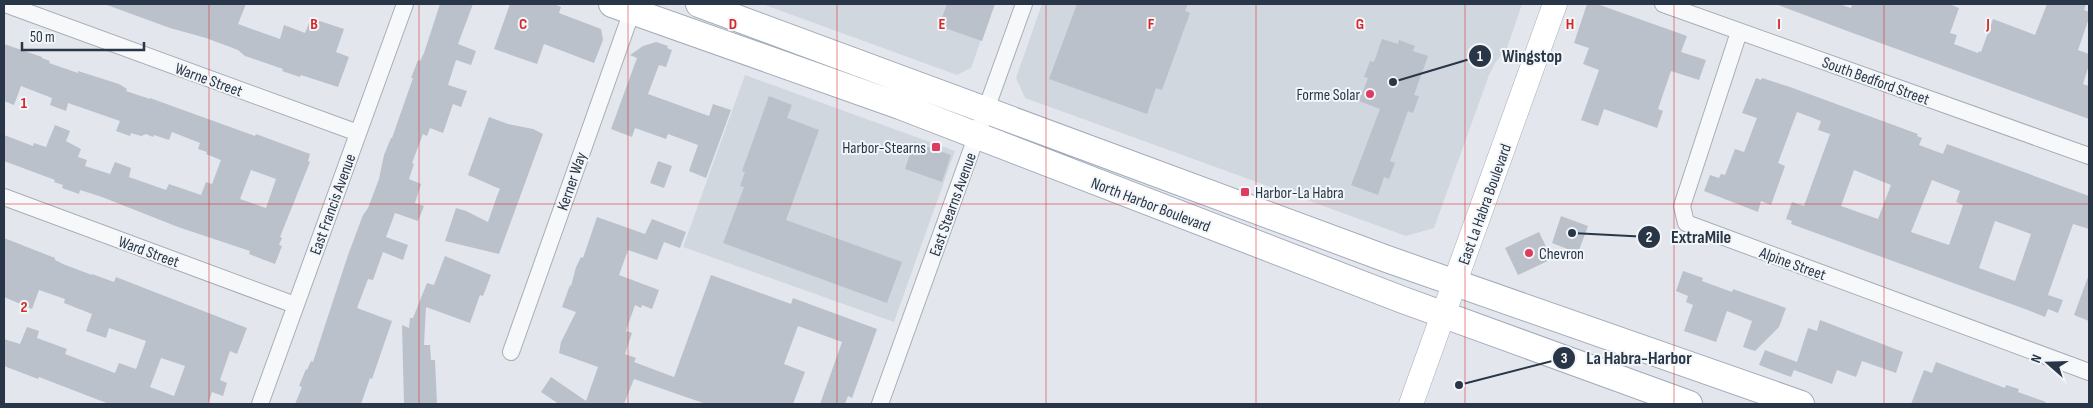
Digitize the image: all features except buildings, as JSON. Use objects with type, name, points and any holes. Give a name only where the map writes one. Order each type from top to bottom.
[{"type":"main road","name":"North Harbor Boulevard","points":[[699,4],[1308,230],[1801,404]]},
{"type":"main road","name":"East La Habra Boulevard","points":[[1411,404],[1555,4]]},
{"type":"main road","name":"North Harbor Boulevard","points":[[622,8],[856,90],[1443,316],[1690,404]]},
{"type":"street","name":"Warne Street","points":[[5,4],[358,133]]},
{"type":"street","name":"East Francis Avenue","points":[[260,404],[405,4]]},
{"type":"street","name":"East Stearns Avenue","points":[[880,404],[1024,4]]},
{"type":"street","name":"South Bedford Street","points":[[1663,4],[2089,156]]},
{"type":"street","name":"Kerner Way","points":[[511,352],[622,8]]},
{"type":"street","name":"Alpine Street","points":[[1739,32],[1682,206],[1686,223],[2089,372]]},
{"type":"street","name":"Ward Street","points":[[4,197],[295,305]]},
{"type":"shaded area","points":[[762,4],[994,4],[971,68],[957,75]]},
{"type":"shaded area","points":[[1042,4],[1522,4],[1507,48],[1495,63],[1489,75],[1434,228],[1406,236],[1025,98],[1016,78]]},
{"type":"shaded area","points":[[745,75],[955,151],[894,322],[683,247]]},
{"type":"place","name":"Wingstop","points":[[1393,82]]},
{"type":"place","name":"Forme Solar","points":[[1370,94]]},
{"type":"place","name":"Harbor-Stearns","points":[[936,147]]},
{"type":"place","name":"Harbor-La Habra","points":[[1245,192]]},
{"type":"place","name":"ExtraMile","points":[[1572,233]]},
{"type":"place","name":"Chevron","points":[[1529,253]]},
{"type":"place","name":"La Habra-Harbor","points":[[1459,385]]}]
